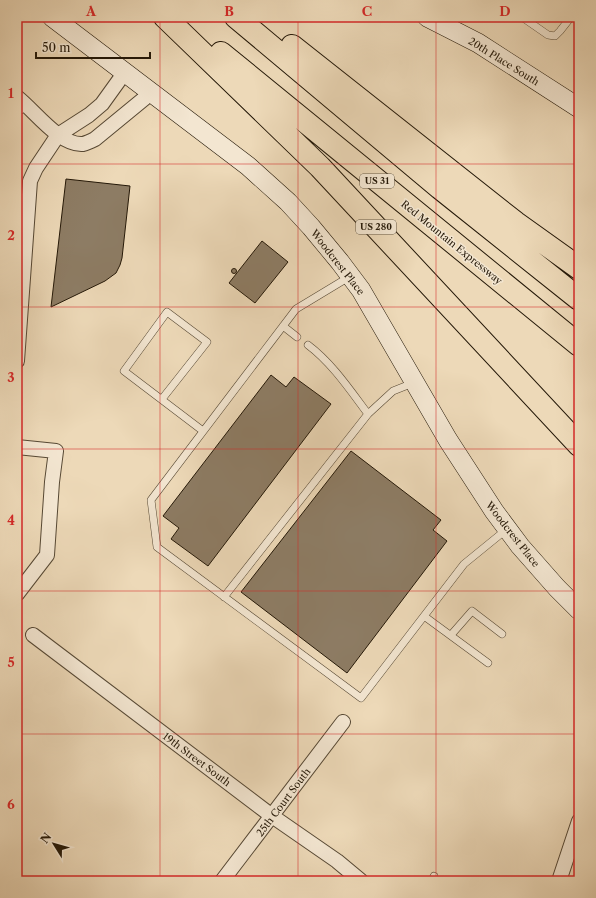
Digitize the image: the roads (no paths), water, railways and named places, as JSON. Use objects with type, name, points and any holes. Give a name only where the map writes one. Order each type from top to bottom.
[{"type":"highway","name":"US 280","points":[[165,17],[320,167],[579,445]]},
{"type":"highway","name":"Red Mountain Expressway","points":[[175,17],[188,26],[579,346]]},
{"type":"highway","points":[[236,17],[440,188],[579,299]]},
{"type":"highway","points":[[255,17],[516,223],[579,268]]},
{"type":"street","name":"Woodcrest Place","points":[[52,17],[248,166],[288,202],[311,227],[361,290],[448,440],[494,511],[520,546],[557,588],[579,610]]},
{"type":"street","name":"20th Place South","points":[[427,17],[478,43],[579,108]]},
{"type":"street","points":[[17,361],[30,181],[36,168],[58,135],[89,115],[102,104],[125,72]]},
{"type":"street","points":[[17,97],[23,109],[58,135],[71,143],[83,144],[95,139],[152,93]]},
{"type":"street","points":[[17,447],[56,451],[52,482],[47,555],[17,594]]},
{"type":"street","name":"19th Street South","points":[[33,635],[272,816],[361,881]]},
{"type":"street","name":"25th Court South","points":[[222,881],[343,722]]},
{"type":"street","points":[[559,881],[579,821]]},
{"type":"lane","points":[[522,17],[548,35],[555,36],[571,17]]},
{"type":"lane","points":[[350,276],[296,309],[152,500],[157,547],[361,698],[464,564],[507,529]]},
{"type":"lane","points":[[162,399],[207,342],[168,312],[124,370],[203,431]]},
{"type":"lane","points":[[283,326],[298,337]]},
{"type":"lane","points":[[308,345],[323,358],[368,414]]},
{"type":"lane","points":[[224,597],[368,414],[393,392],[414,382]]},
{"type":"lane","points":[[451,635],[472,611],[502,634]]},
{"type":"lane","points":[[424,616],[488,663]]}]
